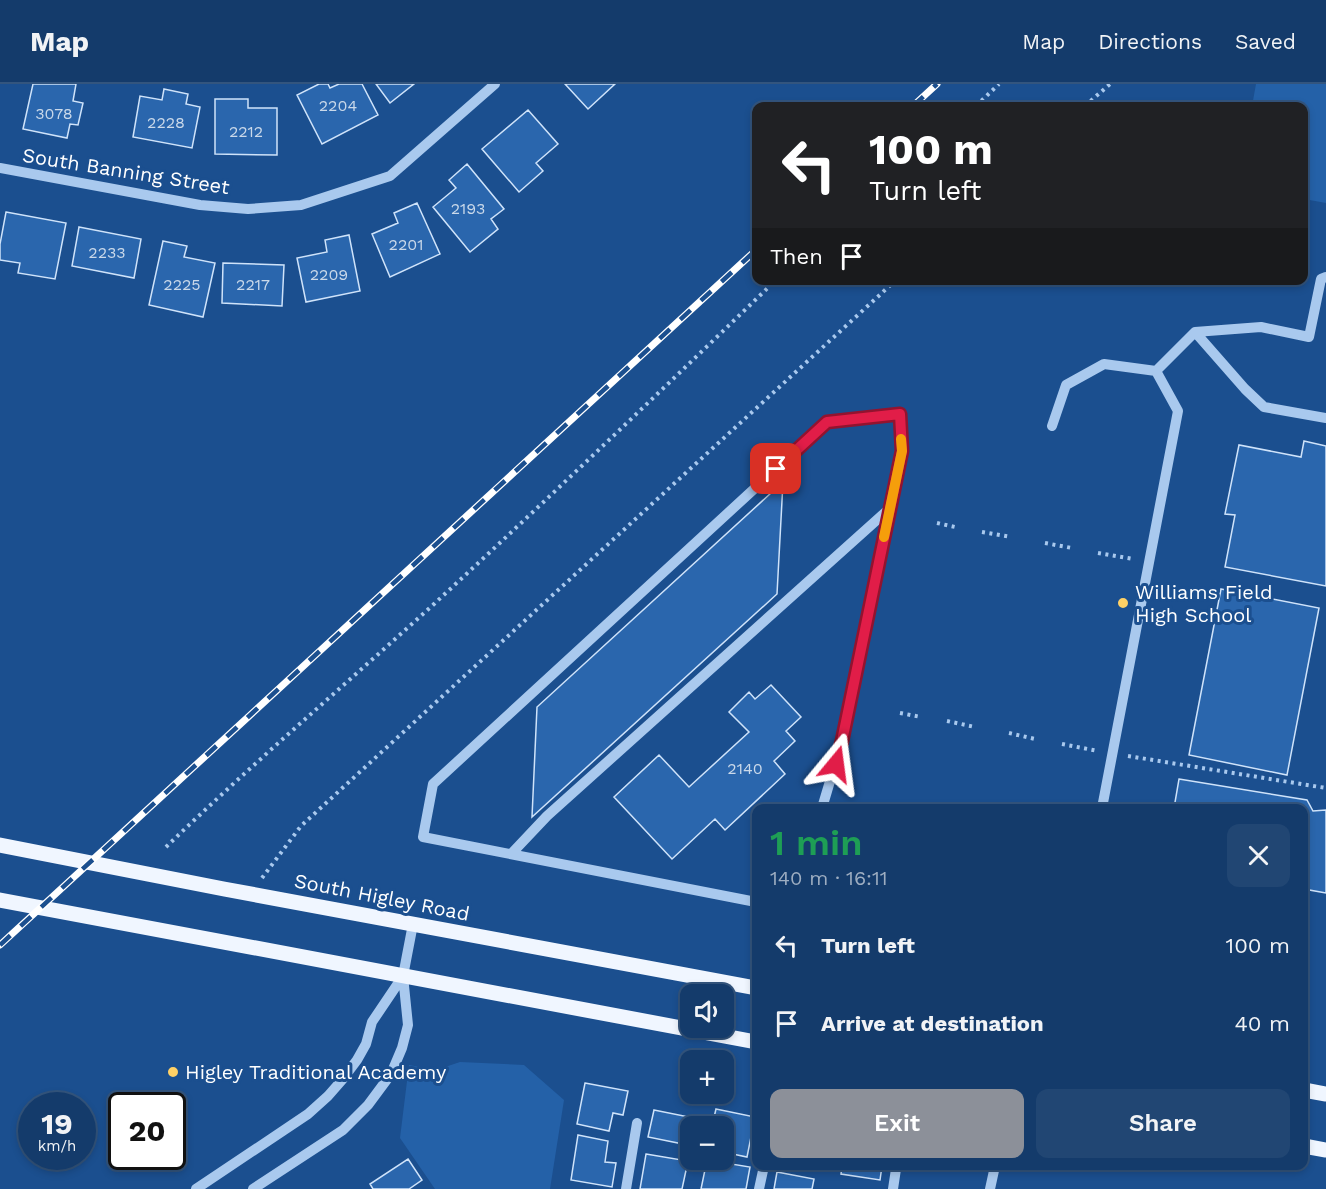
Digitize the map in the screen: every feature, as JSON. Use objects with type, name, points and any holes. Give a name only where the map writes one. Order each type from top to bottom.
[{"type":"main road","name":"South Higley Road","points":[[0,845],[752,987]]},
{"type":"main road","points":[[0,900],[752,1041]]},
{"type":"main road","points":[[1308,1091],[1326,1094]]},
{"type":"main road","points":[[1308,1147],[1326,1150]]},
{"type":"street","name":"South Banning Street","points":[[0,168],[200,205],[248,209],[301,205],[390,176],[495,84]]},
{"type":"street","points":[[1156,371],[1195,332],[1261,327],[1309,338],[1322,279],[1326,277]]},
{"type":"street","points":[[1195,332],[1264,407],[1326,418]]},
{"type":"street","points":[[1052,426],[1066,385],[1104,364],[1156,371]]},
{"type":"street","points":[[1103,804],[1178,411],[1156,371]]},
{"type":"street","points":[[752,901],[423,837],[433,784],[827,422],[900,414],[902,451],[842,741],[823,804]]},
{"type":"street","points":[[511,854],[546,816],[890,509]]},
{"type":"street","points":[[253,1189],[343,1130],[380,1091],[391,1074],[402,1048],[408,1025],[403,976],[413,924]]},
{"type":"street","points":[[196,1189],[308,1114],[328,1096],[357,1060],[366,1044],[372,1022],[403,976]]},
{"type":"street","points":[[626,1189],[637,1123]]},
{"type":"street","points":[[759,1189],[763,1170]]},
{"type":"street","points":[[893,1189],[896,1170]]},
{"type":"street","points":[[990,1189],[994,1170]]},
{"type":"path","points":[[980,102],[999,84]]},
{"type":"path","points":[[1090,102],[1110,84]]},
{"type":"path","points":[[166,847],[216,799],[433,604],[771,285]]},
{"type":"path","points":[[250,894],[301,826],[891,285]]},
{"type":"path","points":[[937,523],[955,526]]},
{"type":"path","points":[[982,532],[1011,537]]},
{"type":"path","points":[[1045,543],[1072,548]]},
{"type":"path","points":[[1098,553],[1136,560]]},
{"type":"path","points":[[900,713],[921,717]]},
{"type":"path","points":[[947,721],[975,727]]},
{"type":"path","points":[[1009,734],[1035,739]]},
{"type":"path","points":[[1062,744],[1099,751]]},
{"type":"path","points":[[1126,756],[1326,788]]},
{"type":"shaded area","points":[[1256,84],[1326,84],[1326,203],[1308,200],[1308,102],[1253,102]]},
{"type":"shaded area","points":[[460,1062],[524,1065],[564,1100],[550,1189],[435,1189],[400,1138],[409,1065],[436,1070]]},
{"type":"building","points":[[33,84],[76,84],[73,101],[83,103],[78,125],[70,124],[67,138],[23,129]]},
{"type":"building","points":[[319,84],[328,84],[330,88],[339,84],[362,84],[378,115],[322,144],[297,95]]},
{"type":"building","points":[[376,84],[414,84],[390,103]]},
{"type":"building","points":[[565,84],[615,84],[588,109]]},
{"type":"building","points":[[164,89],[188,94],[186,104],[200,107],[192,148],[133,137],[140,96],[162,100]]},
{"type":"building","points":[[215,99],[248,99],[248,108],[277,108],[277,155],[215,154]]},
{"type":"building","points":[[528,110],[558,144],[536,163],[543,171],[519,192],[482,149]]},
{"type":"building","points":[[467,164],[504,209],[491,219],[498,229],[470,252],[433,207],[456,188],[449,180]]},
{"type":"building","points":[[417,203],[440,254],[390,277],[372,234],[398,223],[394,213]]},
{"type":"building","points":[[6,212],[66,223],[55,279],[18,273],[20,263],[0,260],[0,244]]},
{"type":"building","points":[[79,227],[141,239],[134,278],[72,266]]},
{"type":"building","points":[[349,235],[360,291],[306,302],[297,258],[327,252],[325,240]]},
{"type":"building","points":[[163,241],[187,246],[184,257],[215,263],[203,317],[149,305]]},
{"type":"building","points":[[223,263],[284,265],[282,306],[222,303]]},
{"type":"building","points":[[1304,441],[1326,446],[1326,586],[1225,567],[1235,515],[1225,514],[1239,445],[1301,457]]},
{"type":"building","points":[[783,482],[777,594],[532,817],[537,707]]},
{"type":"building","points":[[1221,589],[1319,608],[1287,775],[1189,755]]},
{"type":"building","points":[[771,685],[801,717],[786,731],[795,741],[774,761],[785,774],[725,830],[715,819],[672,859],[614,797],[659,755],[689,787],[749,732],[729,712],[749,692],[755,699]]},
{"type":"building","points":[[1179,779],[1307,800],[1313,811],[1326,810],[1326,893],[1308,890],[1308,804],[1175,804]]},
{"type":"building","points":[[585,1083],[628,1091],[623,1115],[613,1113],[609,1131],[577,1124]]},
{"type":"building","points":[[716,1109],[752,1116],[752,1132],[747,1157],[734,1154],[734,1116],[714,1116]]},
{"type":"building","points":[[654,1110],[684,1116],[680,1116],[680,1143],[648,1137]]},
{"type":"building","points":[[578,1135],[608,1141],[605,1162],[616,1163],[612,1187],[571,1180]]},
{"type":"building","points":[[646,1154],[680,1160],[680,1170],[686,1170],[682,1189],[640,1189]]},
{"type":"building","points":[[408,1159],[422,1180],[409,1189],[373,1189],[370,1184]]},
{"type":"building","points":[[734,1164],[750,1167],[746,1189],[701,1189],[705,1170],[734,1170]]},
{"type":"building","points":[[842,1170],[881,1170],[880,1180],[841,1174]]},
{"type":"building","points":[[777,1172],[814,1179],[812,1189],[774,1189]]},
{"type":"railway","points":[[917,102],[937,84]]},
{"type":"railway","points":[[0,945],[752,254]]},
{"type":"slow traffic","points":[[884,537],[902,451],[901,439]]},
{"type":"place","name":"Williams Field High School","points":[[1123,603]]},
{"type":"place","name":"Higley Traditional Academy","points":[[173,1072]]},
{"type":"route","points":[[776,469],[827,422],[900,414],[902,451],[836,764]]}]
